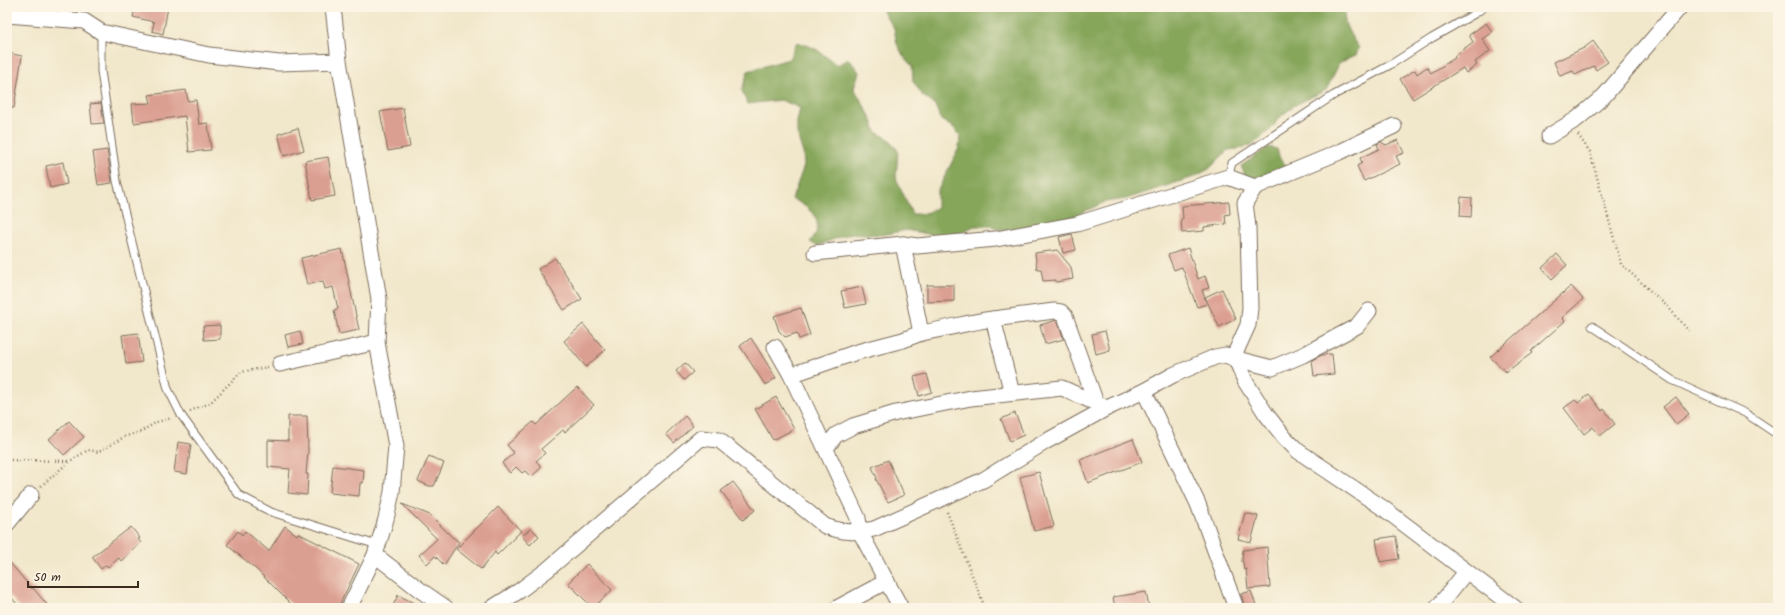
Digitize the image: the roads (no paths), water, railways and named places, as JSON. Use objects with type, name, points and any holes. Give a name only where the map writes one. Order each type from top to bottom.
[{"type":"street","points":[[333,7],[339,61],[379,299],[377,342],[396,446],[392,492],[376,550],[349,608]]},
{"type":"street","points":[[1549,136],[1570,123],[1604,96],[1680,7]]},
{"type":"street","points":[[7,15],[84,21],[101,32],[209,55],[279,62],[339,61]]},
{"type":"street","points":[[1232,358],[1248,325],[1250,308],[1248,227],[1245,203],[1255,187],[1342,151],[1394,126]]},
{"type":"street","points":[[815,253],[903,244],[917,246],[996,239],[1077,224],[1228,177],[1255,187]]},
{"type":"street","points":[[903,244],[921,333]]},
{"type":"street","points":[[791,375],[857,352],[903,340],[921,333],[954,327],[972,321],[1054,311],[1061,312],[1065,316],[1101,406]]},
{"type":"street","points":[[492,608],[519,591],[547,570],[701,438],[719,440],[825,526],[841,532],[860,532],[874,529],[983,480],[1101,406],[1144,391],[1173,374],[1215,357],[1226,355],[1232,358],[1272,368],[1303,355],[1357,326],[1369,311]]},
{"type":"street","points":[[994,319],[1012,393]]},
{"type":"street","points":[[280,364],[377,342]]},
{"type":"street","points":[[775,347],[791,375],[826,448],[858,518],[860,532],[901,608]]},
{"type":"street","points":[[1232,358],[1238,364],[1245,381],[1266,414],[1284,437],[1298,451],[1383,508],[1515,608]]},
{"type":"street","points":[[826,448],[836,435],[853,426],[896,412],[971,398],[1062,388],[1101,406]]},
{"type":"street","points":[[1144,391],[1198,504],[1236,608]]},
{"type":"street","points":[[7,524],[31,495]]},
{"type":"street","points":[[376,550],[420,590],[446,608]]},
{"type":"street","points":[[1437,608],[1466,572]]},
{"type":"street","points":[[837,608],[887,581]]},
{"type":"lane","points":[[1228,177],[1232,163],[1328,99],[1390,65],[1484,7]]},
{"type":"lane","points":[[101,32],[101,71],[117,181],[168,389],[181,415],[239,495],[271,512],[376,550]]},
{"type":"lane","points":[[1592,326],[1672,380],[1745,413],[1778,435]]}]
